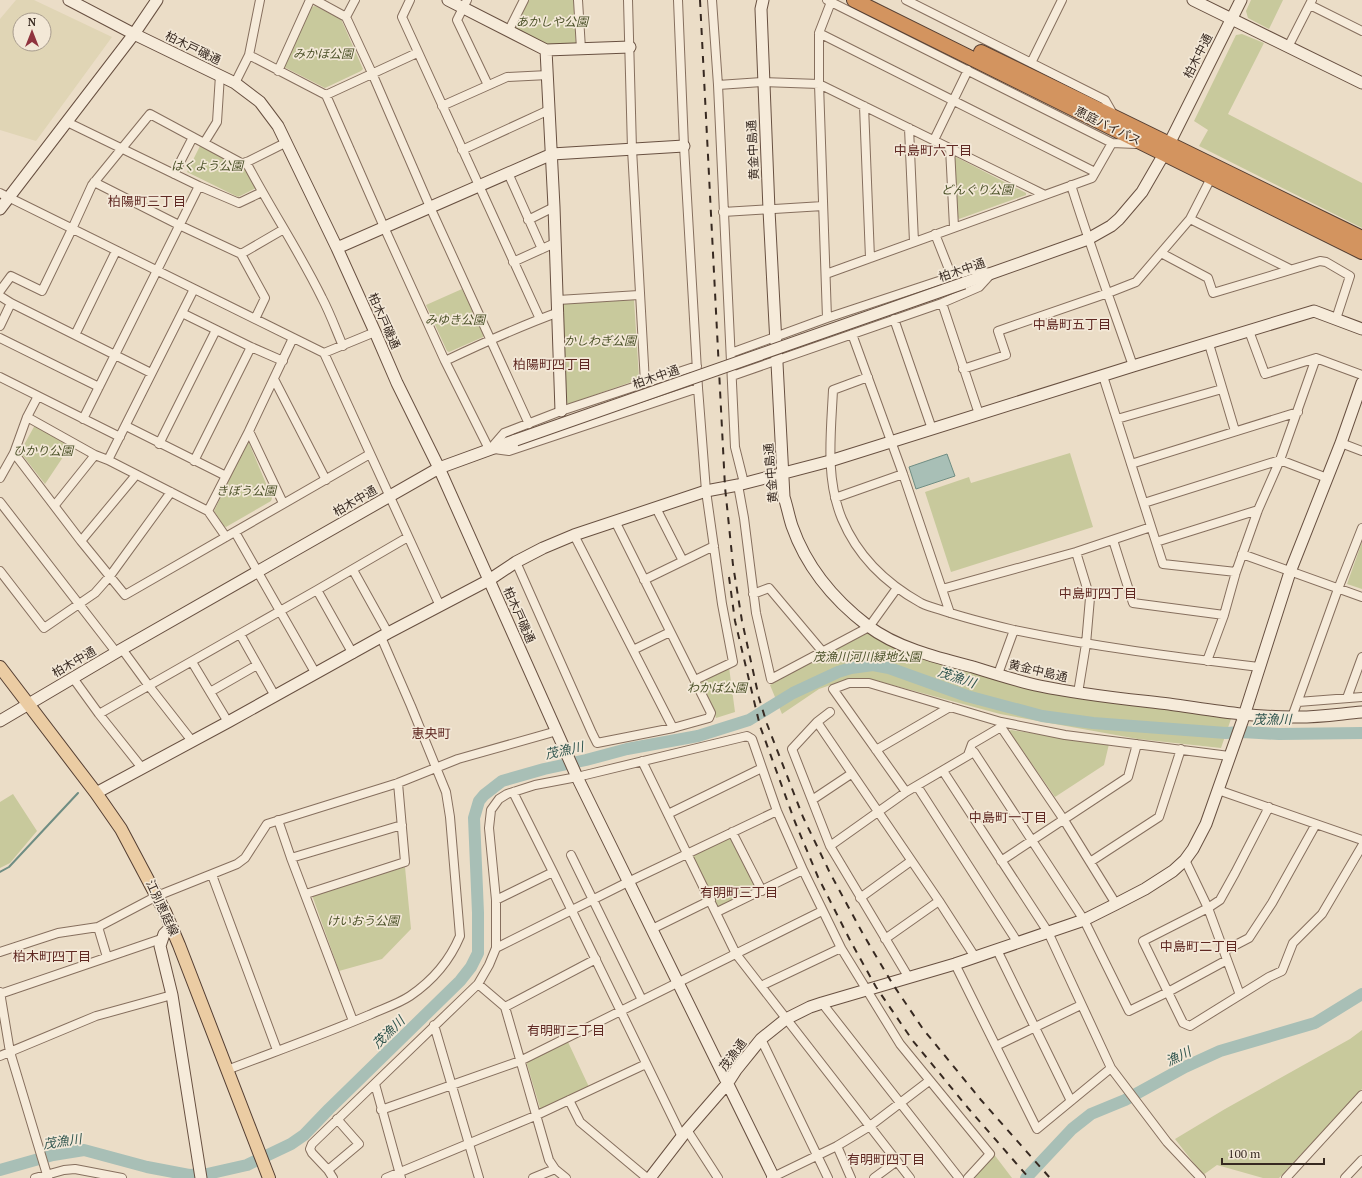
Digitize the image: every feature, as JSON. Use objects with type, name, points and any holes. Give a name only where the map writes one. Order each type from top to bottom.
[{"type":"highway","name":"恵庭バイパス","points":[[854,0],[882,7],[1116,119],[1212,178],[1362,252]]},
{"type":"highway","name":"恵庭バイパス","points":[[882,7],[1143,144],[1166,149],[1263,189],[1362,238]]},
{"type":"main road","name":"江別恵庭線","points":[[0,667],[96,793],[121,829],[158,896],[191,975],[269,1178]]},
{"type":"street","name":"柏木戸磯通","points":[[69,0],[234,83],[260,102],[275,121],[287,142],[337,248],[397,383],[439,468],[576,774],[773,1178]]},
{"type":"street","points":[[0,209],[4,196],[67,122],[134,34],[157,0]]},
{"type":"street","points":[[234,83],[249,55],[260,0]]},
{"type":"street","points":[[278,71],[310,0]]},
{"type":"street","points":[[315,0],[346,17],[529,424]]},
{"type":"street","points":[[346,17],[355,0]]},
{"type":"street","points":[[410,0],[402,17],[417,53],[540,319]]},
{"type":"street","points":[[448,0],[465,4],[546,50],[630,47]]},
{"type":"street","points":[[509,30],[524,0]]},
{"type":"street","points":[[578,0],[581,49]]},
{"type":"street","points":[[628,0],[632,149],[645,383]]},
{"type":"street","points":[[678,0],[684,146],[698,388],[706,491],[722,604],[733,662],[695,680]]},
{"type":"street","points":[[712,0],[718,86],[735,447],[741,484],[756,613],[772,679],[869,627],[897,588]]},
{"type":"street","name":"黄金中島通","points":[[763,0],[761,9],[762,82],[784,497],[792,526],[804,552],[816,573],[833,594],[848,610],[869,627],[901,645],[937,657],[1041,686],[1243,718],[1327,716],[1362,712]]},
{"type":"street","points":[[906,0],[1105,100],[1116,119]]},
{"type":"street","points":[[1031,63],[1062,0]]},
{"type":"street","name":"柏木中通","points":[[0,720],[439,468],[991,274],[1088,239],[1111,226],[1142,192],[1166,149],[1241,0]]},
{"type":"street","points":[[827,318],[819,84],[819,32],[829,1],[1112,143],[1143,144]]},
{"type":"street","points":[[1199,1],[1232,19],[1362,83]]},
{"type":"street","points":[[1288,47],[1311,2],[1362,31]]},
{"type":"street","points":[[465,4],[457,20],[488,85]]},
{"type":"street","points":[[819,32],[1095,172]]},
{"type":"street","points":[[546,50],[552,154],[561,411]]},
{"type":"street","points":[[326,95],[417,53]]},
{"type":"street","points":[[249,55],[326,95],[445,361],[490,449]]},
{"type":"street","points":[[934,140],[968,70]]},
{"type":"street","points":[[204,143],[217,122],[220,75]]},
{"type":"street","points":[[442,106],[506,77],[548,75]]},
{"type":"street","points":[[718,86],[762,82],[819,84],[1043,194]]},
{"type":"street","points":[[864,106],[870,258]]},
{"type":"street","points":[[462,150],[550,110]]},
{"type":"street","points":[[0,291],[11,276],[42,291],[94,182],[150,114],[243,164],[287,142]]},
{"type":"street","points":[[67,122],[199,186],[239,203],[262,192]]},
{"type":"street","points":[[908,128],[914,242]]},
{"type":"street","points":[[174,174],[193,137]]},
{"type":"street","points":[[826,274],[1043,194],[1092,178],[1112,143]]},
{"type":"street","points":[[337,248],[430,206],[552,154],[684,146]]},
{"type":"street","points":[[950,148],[954,227]]},
{"type":"street","points":[[246,162],[322,298],[343,346]]},
{"type":"street","points":[[508,173],[542,249]]},
{"type":"street","points":[[964,369],[1006,355],[998,331],[1136,282],[1190,219],[1212,178]]},
{"type":"street","points":[[94,182],[179,225],[241,254],[265,298],[255,319]]},
{"type":"street","points":[[1071,185],[1088,239],[1133,366]]},
{"type":"street","points":[[83,419],[116,356],[199,186]]},
{"type":"street","points":[[4,196],[324,353],[440,606]]},
{"type":"street","points":[[723,212],[823,206]]},
{"type":"street","points":[[528,220],[554,207]]},
{"type":"street","points":[[1190,219],[1290,269]]},
{"type":"street","points":[[241,254],[284,228]]},
{"type":"street","points":[[935,234],[952,277]]},
{"type":"street","points":[[514,262],[555,243]]},
{"type":"street","points":[[75,334],[116,251]]},
{"type":"street","points":[[1161,253],[1208,278],[1213,293],[1320,261],[1350,276],[1336,319]]},
{"type":"street","points":[[731,353],[827,318],[972,270],[991,274]]},
{"type":"street","points":[[732,376],[942,303],[979,287],[991,274]]},
{"type":"street","points":[[108,460],[194,289]]},
{"type":"street","points":[[558,300],[639,295]]},
{"type":"street","points":[[0,296],[11,304],[75,334],[151,373]]},
{"type":"street","points":[[942,303],[979,414]]},
{"type":"street","points":[[0,326],[11,304]]},
{"type":"street","points":[[445,361],[490,340],[558,312]]},
{"type":"street","points":[[96,793],[353,654],[385,635],[489,580],[516,562],[543,548],[574,536],[706,491],[741,484],[830,461],[1133,366],[1314,312],[1362,329]]},
{"type":"street","points":[[182,313],[283,362]]},
{"type":"street","points":[[894,319],[932,428]]},
{"type":"street","points":[[159,444],[216,330]]},
{"type":"street","points":[[1249,331],[1265,374],[1316,358],[1362,375]]},
{"type":"street","points":[[324,353],[375,332]]},
{"type":"street","points":[[852,334],[903,474],[950,613]]},
{"type":"street","points":[[0,338],[99,387]]},
{"type":"street","points":[[208,511],[283,362],[293,338]]},
{"type":"street","points":[[1210,344],[1235,431]]},
{"type":"street","points":[[194,461],[251,347]]},
{"type":"street","points":[[1207,661],[1224,615],[1242,554],[1258,510],[1280,460],[1316,358]]},
{"type":"street","points":[[490,449],[504,433],[561,411],[697,366]]},
{"type":"street","points":[[1103,376],[1163,564],[1236,572]]},
{"type":"street","points":[[0,377],[120,437]]},
{"type":"street","points":[[868,377],[833,390],[830,461],[835,498],[841,518],[850,536],[862,554],[876,572],[897,588],[922,603],[950,613],[1038,636],[1207,661],[1259,667]]},
{"type":"street","points":[[274,378],[326,480]]},
{"type":"street","name":"茂漁通","points":[[648,1178],[727,1084],[736,1070],[761,1039],[786,1019],[810,1007],[822,1003],[955,964],[1084,920],[1116,904],[1168,874],[1185,860],[1202,832],[1218,790],[1290,572],[1341,443],[1362,383]]},
{"type":"street","points":[[490,449],[509,451],[698,388]]},
{"type":"street","points":[[1117,419],[1222,389]]},
{"type":"street","points":[[0,478],[14,454],[27,417],[38,396]]},
{"type":"street","points":[[1131,464],[1298,412]]},
{"type":"street","points":[[27,417],[95,455],[108,460],[208,511],[226,537]]},
{"type":"street","points":[[126,426],[159,444],[226,476]]},
{"type":"street","points":[[249,431],[284,503]]},
{"type":"street","points":[[1341,443],[1362,451]]},
{"type":"street","points":[[14,454],[125,595],[370,454]]},
{"type":"street","points":[[55,506],[95,455]]},
{"type":"street","points":[[1144,503],[1280,460],[1326,478]]},
{"type":"street","points":[[835,498],[903,474]]},
{"type":"street","points":[[81,541],[136,475]]},
{"type":"street","points":[[0,571],[44,628],[95,593],[110,576],[171,492]]},
{"type":"street","points":[[0,502],[79,604],[149,686],[192,741]]},
{"type":"street","points":[[656,508],[683,561]]},
{"type":"street","points":[[1156,542],[1258,510]]},
{"type":"street","points":[[516,562],[592,733],[598,743],[673,728],[709,718],[711,713],[615,521]]},
{"type":"street","points":[[942,589],[1076,552],[1151,527]]},
{"type":"street","points":[[1292,717],[1338,589],[1362,528]]},
{"type":"street","points":[[235,532],[316,674]]},
{"type":"street","points":[[99,714],[353,570],[408,536]]},
{"type":"street","points":[[574,536],[673,728]]},
{"type":"street","points":[[1114,540],[1134,603],[1224,615]]},
{"type":"street","points":[[644,580],[714,546]]},
{"type":"street","points":[[1076,552],[1090,598],[1086,644],[1078,693]]},
{"type":"street","points":[[1242,554],[1362,597]]},
{"type":"street","points":[[227,1070],[353,1021],[409,996],[446,961],[460,936],[450,817],[446,792],[385,635],[353,570]]},
{"type":"street","points":[[753,594],[769,588],[822,651]]},
{"type":"street","points":[[317,590],[353,654]]},
{"type":"street","points":[[998,674],[1014,630]]},
{"type":"street","points":[[633,650],[670,632]]},
{"type":"street","points":[[240,634],[275,696]]},
{"type":"street","points":[[1347,698],[1362,657]]},
{"type":"street","points":[[192,662],[228,722]]},
{"type":"street","points":[[210,692],[257,665]]},
{"type":"street","points":[[73,678],[99,714],[142,768]]},
{"type":"street","points":[[906,792],[833,689],[848,683],[869,683],[950,707],[1001,725],[1138,744],[1181,749],[1231,752]]},
{"type":"street","points":[[1298,702],[1362,697]]},
{"type":"street","points":[[876,750],[950,707]]},
{"type":"street","points":[[830,712],[817,722],[792,749],[830,846],[909,978]]},
{"type":"street","points":[[817,722],[975,957]]},
{"type":"street","points":[[968,755],[972,744],[1001,725]]},
{"type":"street","points":[[1001,725],[1064,820],[1116,904]]},
{"type":"street","points":[[0,952],[58,933],[98,927],[158,896],[236,864],[245,858],[267,824],[398,782],[458,759],[557,731]]},
{"type":"street","points":[[333,1178],[328,1170],[312,1154],[310,1149],[312,1144],[478,984],[489,965],[496,948],[496,900],[489,828],[491,810],[499,799],[513,792],[576,774],[642,761],[747,736],[752,739],[777,811],[822,911],[841,948],[900,1044],[990,1154],[968,1178]]},
{"type":"street","points":[[1001,860],[1128,777],[1138,744]]},
{"type":"street","points":[[1090,862],[1159,817],[1181,749]]},
{"type":"street","points":[[830,846],[906,792],[974,752],[1084,920],[1129,1011],[1227,960]]},
{"type":"street","points":[[642,761],[717,912],[736,954],[910,1178]]},
{"type":"street","points":[[668,814],[762,768]]},
{"type":"street","points":[[943,771],[1048,932],[1111,1068],[1167,1142],[1201,1178]]},
{"type":"street","points":[[812,800],[851,774]]},
{"type":"street","points":[[306,894],[405,862],[398,782]]},
{"type":"street","points":[[917,786],[1018,943]]},
{"type":"street","points":[[1218,790],[1362,840]]},
{"type":"street","points":[[513,792],[596,959],[646,1064],[685,1134],[718,1178]]},
{"type":"street","points":[[1269,807],[1220,900],[1208,908],[1142,941],[1183,1023],[1190,1026],[1282,970],[1293,942],[1322,914],[1362,846]]},
{"type":"street","points":[[496,948],[628,882],[777,811]]},
{"type":"street","points":[[278,820],[353,1021]]},
{"type":"street","points":[[1224,951],[1249,938],[1272,903],[1316,824]]},
{"type":"street","points":[[291,858],[402,825]]},
{"type":"street","points":[[732,832],[762,891]]},
{"type":"street","points":[[572,855],[642,1000]]},
{"type":"street","points":[[860,898],[911,860]]},
{"type":"street","points":[[1185,860],[1208,908],[1240,995]]},
{"type":"street","points":[[717,912],[803,870]]},
{"type":"street","points":[[496,900],[553,872]]},
{"type":"street","points":[[212,875],[277,1050]]},
{"type":"street","points":[[652,930],[711,900]]},
{"type":"street","points":[[885,939],[939,902]]},
{"type":"street","points":[[381,1110],[520,1061],[822,911]]},
{"type":"street","points":[[98,927],[107,957]]},
{"type":"street","points":[[171,927],[161,939],[160,946],[172,995],[201,1178]]},
{"type":"street","points":[[46,1174],[10,1052],[0,993],[161,939]]},
{"type":"street","points":[[761,986],[841,948]]},
{"type":"street","points":[[997,950],[1071,1101]]},
{"type":"street","points":[[505,1007],[596,959]]},
{"type":"street","points":[[955,964],[1037,1129],[1111,1068]]},
{"type":"street","points":[[478,984],[505,1007],[535,1116],[549,1160],[555,1169],[566,1178]]},
{"type":"street","points":[[0,1056],[96,1016],[172,995]]},
{"type":"street","points":[[822,1003],[959,1178]]},
{"type":"street","points":[[996,1046],[1081,1004]]},
{"type":"street","points":[[434,1026],[479,1178]]},
{"type":"street","points":[[761,1039],[828,1178]]},
{"type":"street","points":[[386,1178],[400,1175],[535,1116],[646,1064]]},
{"type":"street","points":[[773,1178],[837,1146],[870,1126],[929,1081]]},
{"type":"street","points":[[375,1084],[400,1175]]},
{"type":"street","points":[[1286,1178],[1362,1095]]},
{"type":"street","points":[[569,1100],[580,1122],[648,1178]]},
{"type":"street","points":[[328,1170],[359,1144],[337,1119]]},
{"type":"street","points":[[837,1146],[851,1178]]},
{"type":"street","points":[[1345,1178],[1362,1160]]},
{"type":"street","points":[[874,1178],[897,1161]]},
{"type":"street","points":[[35,1178],[46,1174],[75,1169],[95,1175],[122,1178]]},
{"type":"street","points":[[533,1178],[555,1169]]},
{"type":"shaded area","points":[[16,0],[34,0],[112,37],[36,141],[0,130],[0,19]]},
{"type":"shaded area","points":[[947,454],[955,476],[916,489],[909,467]]},
{"type":"green space","name":"あかしや公園","points":[[528,0],[574,0],[576,44],[551,46],[516,29],[515,27]]},
{"type":"green space","points":[[1251,0],[1283,0],[1269,29],[1248,18],[1246,11]]},
{"type":"green space","name":"みかほ公園","points":[[315,6],[341,19],[363,69],[325,88],[284,67],[283,65],[311,7]]},
{"type":"green space","points":[[1242,34],[1264,43],[1228,114],[1362,183],[1362,228],[1199,146],[1208,130],[1194,121],[1236,35]]},
{"type":"green space","name":"はくよう公園","points":[[200,146],[248,170],[256,188],[238,197],[187,172]]},
{"type":"green space","name":"どんぐり公園","points":[[956,157],[1026,193],[1026,195],[959,219],[954,158]]},
{"type":"green space","name":"みゆき公園","points":[[462,289],[484,334],[483,337],[449,352],[447,351],[426,305]]},
{"type":"green space","name":"かしわぎ公園","points":[[634,300],[639,378],[569,404],[567,403],[562,304]]},
{"type":"green space","name":"ひかり公園","points":[[35,425],[71,445],[45,484],[20,452]]},
{"type":"green space","name":"きぼう公園","points":[[247,442],[249,443],[272,498],[271,501],[226,527],[214,511]]},
{"type":"green space","points":[[1070,453],[1093,527],[951,572],[925,492],[969,477],[971,483]]},
{"type":"green space","points":[[1362,542],[1362,589],[1347,584]]},
{"type":"green space","name":"茂漁川河川緑地公園","points":[[865,632],[900,648],[1035,690],[1232,716],[1221,748],[1138,739],[1000,714],[870,679],[848,679],[819,689],[782,714],[770,685]]},
{"type":"green space","name":"わかば公園","points":[[729,667],[735,712],[716,718],[699,680]]},
{"type":"green space","points":[[1011,730],[1109,744],[1104,765],[1055,797],[1009,731]]},
{"type":"green space","points":[[13,794],[37,831],[10,863],[0,868],[0,802]]},
{"type":"green space","points":[[732,837],[757,890],[718,908],[693,856]]},
{"type":"green space","name":"けいおう公園","points":[[405,867],[411,929],[382,959],[339,971],[312,895]]},
{"type":"green space","points":[[1362,1030],[1362,1089],[1279,1178],[1263,1178],[1217,1165],[1203,1175],[1175,1139],[1225,1109],[1350,1039]]},
{"type":"green space","points":[[568,1042],[589,1087],[545,1109],[540,1108],[526,1061]]},
{"type":"green space","points":[[993,1153],[1012,1178],[971,1178]]},
{"type":"waterway","name":"茂漁川","points":[[0,1170],[53,1155],[84,1150],[147,1167],[189,1175],[207,1174],[247,1165],[291,1144],[304,1135],[460,981],[471,967],[478,953],[474,818],[479,801],[484,795],[502,781],[544,769],[627,749],[698,736],[749,720],[793,693],[838,672],[851,668],[873,665],[889,668],[967,696],[1042,716],[1093,723],[1226,733],[1362,733]]},
{"type":"waterway","points":[[0,872],[9,867],[78,793]]},
{"type":"waterway","name":"漁川","points":[[1026,1178],[1072,1129],[1091,1114],[1125,1100],[1185,1067],[1220,1051],[1315,1023],[1362,994]]},
{"type":"railway","points":[[700,0],[725,487],[733,565],[742,621],[759,698],[767,724],[803,817],[830,873],[863,934],[892,983],[923,1029],[981,1100],[1050,1178]]},
{"type":"railway","points":[[729,577],[735,621],[760,726],[795,822],[818,877],[876,987],[913,1041],[968,1108],[1029,1178]]},
{"type":"district","name":"中島町六丁目","points":[[933,150]]},
{"type":"district","name":"柏陽町三丁目","points":[[147,201]]},
{"type":"district","name":"中島町五丁目","points":[[1072,324]]},
{"type":"district","name":"柏陽町四丁目","points":[[552,364]]},
{"type":"district","name":"中島町四丁目","points":[[1098,593]]},
{"type":"district","name":"恵央町","points":[[431,733]]},
{"type":"district","name":"中島町一丁目","points":[[1008,817]]},
{"type":"district","name":"有明町三丁目","points":[[739,892]]},
{"type":"district","name":"中島町二丁目","points":[[1199,946]]},
{"type":"district","name":"柏木町四丁目","points":[[52,956]]},
{"type":"district","name":"有明町二丁目","points":[[566,1030]]},
{"type":"district","name":"有明町四丁目","points":[[886,1159]]}]
